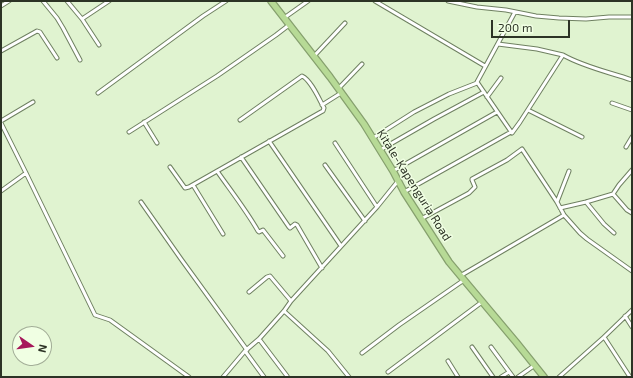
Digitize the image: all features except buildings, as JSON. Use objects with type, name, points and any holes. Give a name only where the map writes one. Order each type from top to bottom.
[{"type":"highway","name":"Kitale-Kapenguria Road","points":[[271,1],[364,124],[404,192],[443,253],[544,377]]},
{"type":"street","points":[[1,6],[9,1]]},
{"type":"street","points":[[43,1],[57,18],[80,60]]},
{"type":"street","points":[[68,1],[99,46]]},
{"type":"street","points":[[82,20],[109,1]]},
{"type":"street","points":[[98,93],[203,16],[226,1]]},
{"type":"street","points":[[284,18],[308,1]]},
{"type":"street","points":[[375,1],[485,66]]},
{"type":"street","points":[[448,1],[477,7],[559,18],[586,19],[632,17]]},
{"type":"street","points":[[372,138],[414,112],[449,94],[477,83],[515,12]]},
{"type":"street","points":[[314,56],[345,23]]},
{"type":"street","points":[[129,132],[217,76],[289,25]]},
{"type":"street","points":[[1,51],[37,31],[40,32],[57,58]]},
{"type":"street","points":[[498,44],[537,49],[563,55],[579,63],[632,80]]},
{"type":"street","points":[[404,192],[511,132],[512,133],[563,55]]},
{"type":"street","points":[[322,105],[340,91],[362,64]]},
{"type":"street","points":[[170,167],[185,188],[188,188],[323,111],[324,108],[311,86],[302,76],[240,120]]},
{"type":"street","points":[[487,97],[501,78]]},
{"type":"street","points":[[477,83],[511,132]]},
{"type":"street","points":[[380,150],[484,92]]},
{"type":"street","points":[[33,102],[1,122],[95,316],[101,316],[110,320],[189,377]]},
{"type":"street","points":[[612,103],[632,110]]},
{"type":"street","points":[[528,110],[582,137]]},
{"type":"street","points":[[393,171],[497,112]]},
{"type":"street","points":[[144,122],[157,143]]},
{"type":"street","points":[[626,147],[632,137]]},
{"type":"street","points":[[269,141],[341,246]]},
{"type":"street","points":[[335,143],[377,207]]},
{"type":"street","points":[[422,219],[469,193],[475,187],[472,179],[507,160],[522,149],[564,215],[580,233],[632,271]]},
{"type":"street","points":[[241,157],[289,227],[290,228],[296,224],[297,225],[322,268]]},
{"type":"street","points":[[325,165],[365,220]]},
{"type":"street","points":[[560,208],[613,194],[632,170]]},
{"type":"street","points":[[557,202],[568,171]]},
{"type":"street","points":[[217,172],[244,208],[258,231],[264,230],[283,256]]},
{"type":"street","points":[[1,192],[26,173]]},
{"type":"street","points":[[226,376],[246,350],[284,311],[291,301],[377,207],[398,181]]},
{"type":"street","points":[[193,186],[223,234]]},
{"type":"street","points":[[613,194],[627,210],[632,212]]},
{"type":"street","points":[[141,202],[264,377]]},
{"type":"street","points":[[586,202],[604,224],[614,233]]},
{"type":"street","points":[[362,353],[462,278],[564,215]]},
{"type":"street","points":[[249,292],[270,276],[291,301]]},
{"type":"street","points":[[388,372],[482,302]]},
{"type":"street","points":[[559,377],[632,310]]},
{"type":"street","points":[[284,311],[328,351],[349,377]]},
{"type":"street","points":[[625,316],[632,327]]},
{"type":"street","points":[[604,337],[630,377]]},
{"type":"street","points":[[258,339],[287,376]]},
{"type":"street","points":[[472,347],[493,377]]},
{"type":"street","points":[[491,347],[513,377]]},
{"type":"street","points":[[448,361],[458,377]]},
{"type":"street","points":[[518,377],[535,365]]},
{"type":"street","points":[[502,377],[509,372]]}]
